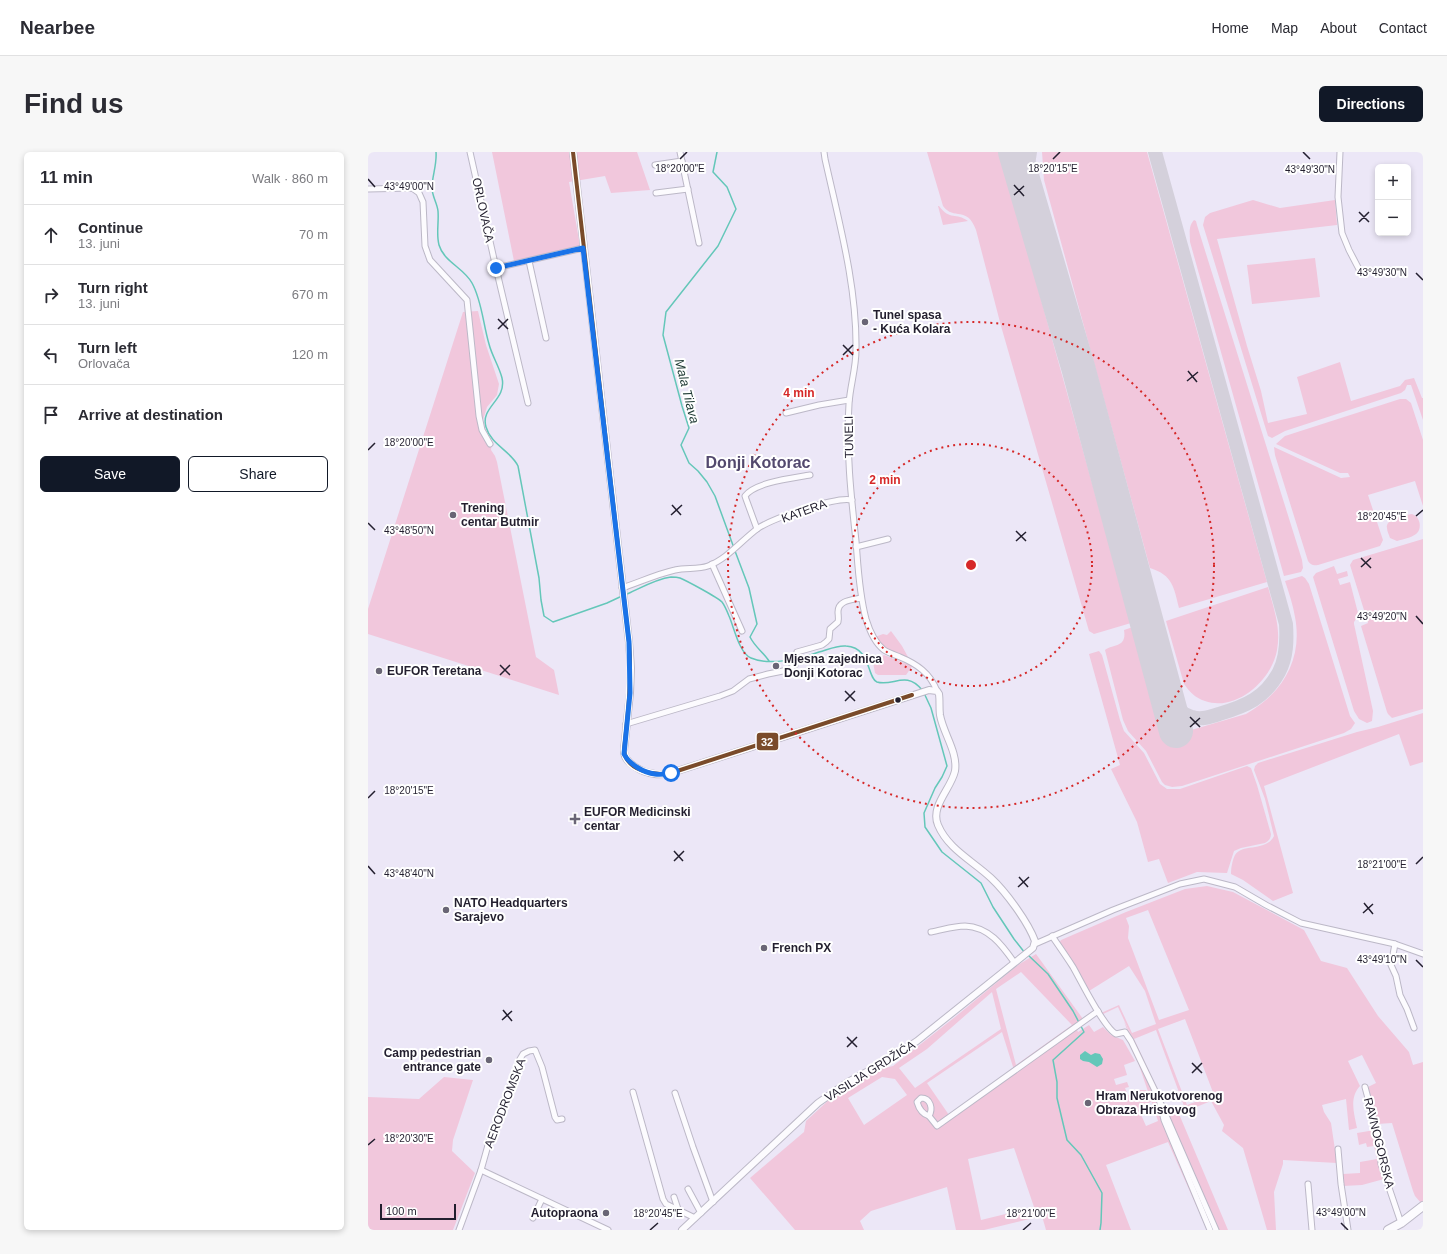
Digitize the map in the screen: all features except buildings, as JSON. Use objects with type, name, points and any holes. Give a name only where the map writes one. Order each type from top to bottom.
[{"type":"main road","points":[[1388,1230],[1423,1206]]},
{"type":"street","name":"ORLOVAČA","points":[[470,152],[528,403]]},
{"type":"street","points":[[573,152],[631,668],[624,750],[625,758],[629,762],[650,773],[671,773],[919,693],[929,690],[937,691],[939,694],[940,714],[955,766],[952,778],[936,812],[936,821],[950,842],[963,856],[998,885],[1019,913],[1034,937],[1035,944],[1113,910],[1180,884],[1192,880],[1204,879],[1235,887],[1301,923],[1395,944],[1423,954]]},
{"type":"street","points":[[680,152],[699,243]]},
{"type":"street","name":"TUNELI","points":[[824,152],[845,251],[853,307],[856,351],[849,400],[848,426],[852,500],[861,598],[868,624],[881,647],[890,653],[910,661],[922,669],[933,682],[937,691]]},
{"type":"street","points":[[1340,152],[1338,197],[1342,233],[1361,273]]},
{"type":"street","points":[[656,165],[682,161]]},
{"type":"street","points":[[368,189],[412,188],[419,193],[421,197],[423,202],[425,246],[427,252],[433,263],[467,300],[479,416],[482,430],[490,444]]},
{"type":"street","points":[[656,194],[688,189]]},
{"type":"street","points":[[496,268],[583,248]]},
{"type":"street","points":[[530,261],[546,338]]},
{"type":"street","points":[[786,413],[849,400]]},
{"type":"street","points":[[757,529],[745,496],[747,493],[760,486],[810,475]]},
{"type":"street","name":"KATERA","points":[[623,590],[676,570],[699,569],[712,564],[757,529],[788,516],[826,502],[842,499],[852,500]]},
{"type":"street","points":[[856,547],[888,539]]},
{"type":"street","points":[[712,564],[742,631]]},
{"type":"street","points":[[796,652],[822,645],[826,642],[829,639],[830,629],[838,622],[839,606],[844,602],[861,598]]},
{"type":"street","points":[[626,724],[720,696],[733,691],[749,679],[788,670],[795,665]]},
{"type":"street","points":[[931,932],[966,926],[979,930],[997,939],[1015,961]]},
{"type":"street","points":[[1052,936],[1072,965],[1098,1012],[1113,1032],[1116,1034],[1125,1032],[1132,1041],[1166,1114],[1216,1230]]},
{"type":"street","name":"VASILJA GRDŽIĆA","points":[[682,1230],[818,1103],[848,1082],[885,1062],[917,1041],[1030,950],[1035,944]]},
{"type":"street","points":[[1395,944],[1391,965],[1396,976],[1400,995],[1414,1028]]},
{"type":"street","points":[[929,1116],[937,1126],[1098,1012]]},
{"type":"street","name":"AERODROMSKA","points":[[459,1230],[481,1170],[492,1131],[502,1111],[523,1054],[535,1050],[542,1067],[555,1117],[557,1120],[562,1119]]},
{"type":"street","name":"RAVNOGORSKA","points":[[1365,1087],[1380,1143],[1382,1164],[1400,1222]]},
{"type":"street","points":[[633,1092],[663,1199],[666,1204],[695,1218]]},
{"type":"street","points":[[675,1093],[692,1148],[713,1202]]},
{"type":"street","points":[[1159,1099],[1164,1120],[1210,1230]]},
{"type":"street","points":[[1338,1149],[1341,1184],[1348,1230]]},
{"type":"street","points":[[481,1170],[608,1230]]},
{"type":"street","points":[[1308,1184],[1312,1230]]},
{"type":"street","points":[[688,1189],[701,1213]]},
{"type":"street","points":[[674,1197],[678,1209]]},
{"type":"street","points":[[533,1218],[542,1199]]},
{"type":"shaded area","points":[[492,152],[637,152],[650,190],[611,193],[605,176],[569,182],[580,246],[514,261]]},
{"type":"shaded area","points":[[927,152],[1000,152],[1131,623],[1094,634],[1089,631],[1001,326],[976,230],[972,222],[965,215],[952,213],[943,206]]},
{"type":"shaded area","points":[[1042,152],[1147,152],[1267,582],[1179,608],[1174,588],[1168,578],[1164,574],[1150,568],[1044,180]]},
{"type":"shaded area","points":[[1253,200],[1280,208],[1335,200],[1337,225],[1217,239],[1261,391],[1268,423],[1307,414],[1297,377],[1340,362],[1351,401],[1400,386],[1405,380],[1414,378],[1423,398],[1423,420],[1411,385],[1407,385],[1405,390],[1401,393],[1285,431],[1272,438],[1268,436],[1203,225],[1205,217],[1210,213]]},
{"type":"shaded area","points":[[938,206],[950,215],[964,218],[968,221],[943,225]]},
{"type":"shaded area","points":[[1194,220],[1196,221],[1302,560],[1303,568],[1301,572],[1284,576],[1190,242],[1190,228]]},
{"type":"shaded area","points":[[1315,258],[1320,297],[1252,304],[1247,265]]},
{"type":"shaded area","name":"Trening centar Butmir","points":[[478,311],[486,345],[499,384],[497,395],[487,407],[483,420],[486,433],[492,442],[491,450],[497,462],[536,657],[554,670],[559,695],[368,634],[368,609],[463,312]]},
{"type":"shaded area","points":[[1400,399],[1406,399],[1411,403],[1423,440],[1423,506],[1415,481],[1368,495],[1383,540],[1380,546],[1318,565],[1312,565],[1308,561],[1275,455],[1274,447],[1341,478],[1350,477],[1348,473],[1340,473],[1276,444],[1285,436]]},
{"type":"shaded area","points":[[1411,514],[1417,517],[1420,522],[1418,532],[1412,536],[1397,541],[1390,538],[1387,528],[1389,522],[1396,518]]},
{"type":"shaded area","points":[[1423,539],[1423,709],[1392,718],[1387,712],[1361,626],[1368,623],[1350,565],[1353,560]]},
{"type":"shaded area","points":[[1334,566],[1337,574],[1347,571],[1348,576],[1338,579],[1340,585],[1350,582],[1358,613],[1354,624],[1373,711],[1372,721],[1367,723],[1359,719],[1354,711],[1313,577],[1316,573]]},
{"type":"shaded area","points":[[1302,576],[1309,584],[1350,716],[1355,723],[1351,729],[1344,733],[1182,786],[1172,787],[1165,785],[1146,751],[1128,731],[1123,720],[1105,650],[1121,643],[1124,636],[1124,630],[1133,627],[1164,738],[1246,714],[1259,706],[1280,685],[1293,661],[1297,632],[1293,608],[1285,581]]},
{"type":"shaded area","points":[[1268,587],[1276,618],[1278,642],[1274,661],[1268,672],[1251,691],[1240,698],[1229,702],[1217,703],[1198,698],[1190,692],[1184,684],[1166,621]]},
{"type":"shaded area","points":[[891,631],[908,657],[904,657],[882,647],[875,637],[883,634],[887,635]]},
{"type":"shaded area","points":[[1099,651],[1102,655],[1124,731],[1144,753],[1160,784],[1167,789],[1180,789],[1247,766],[1251,768],[1271,837],[1265,843],[1234,851],[1227,873],[1197,872],[1168,883],[1159,859],[1148,862],[1137,822],[1111,769],[1120,765],[1089,654]]},
{"type":"shaded area","points":[[884,655],[913,665],[906,675],[878,675],[875,673],[873,662]]},
{"type":"shaded area","points":[[1423,713],[1423,762],[1410,766],[1399,734],[1264,786],[1293,893],[1273,901],[1243,880],[1231,874],[1233,860],[1238,851],[1266,844],[1274,836],[1265,799],[1254,770],[1258,763]]},
{"type":"shaded area","points":[[1207,886],[1233,892],[1304,930],[1321,961],[1347,968],[1378,1016],[1409,1052],[1413,1065],[1423,1062],[1423,1201],[1421,1203],[1413,1191],[1392,1123],[1377,1124],[1368,1087],[1376,1083],[1362,1055],[1348,1061],[1360,1086],[1354,1096],[1353,1101],[1357,1128],[1349,1130],[1346,1099],[1322,1105],[1324,1112],[1331,1123],[1337,1163],[1283,1160],[1274,1192],[1276,1230],[1267,1230],[1243,1148],[1222,1131],[1224,1125],[1211,1101],[1179,1114],[1228,1230],[1207,1230],[1168,1142],[1106,1165],[1131,1230],[1046,1230],[1042,1216],[984,1230],[956,1230],[947,1187],[871,1211],[860,1221],[864,1230],[795,1230],[750,1178],[804,1132],[806,1121],[832,1097],[872,1071],[893,1066],[1018,965],[1036,954],[1083,1019],[1075,1025],[1078,1032],[1089,1025],[1094,1032],[1103,1027],[1111,1035],[1123,1040],[1135,1061],[1124,1065],[1127,1075],[1114,1079],[1116,1085],[1127,1082],[1129,1087],[1125,1088],[1128,1095],[1135,1092],[1136,1094],[1140,1093],[1139,1090],[1146,1090],[1151,1102],[1138,1108],[1146,1126],[1158,1121],[1124,1021],[1136,1046],[1118,1007],[1101,1015],[1059,943],[1061,940],[1126,912],[1185,889]],"holes":[[[1148,910],[1189,1010],[1159,1020],[1128,938],[1129,926],[1126,918]],[[1129,966],[1145,991],[1156,1024],[1132,1033],[1119,1005],[1101,1013],[1089,991]],[[1021,972],[1072,1025],[1016,1065],[996,989]],[[992,992],[1001,1029],[915,1088],[899,1068],[927,1049]],[[1185,1019],[1214,1095],[1187,1105],[1158,1029]],[[1156,1030],[1184,1106],[1168,1112],[1134,1039]],[[1002,1032],[1014,1070],[949,1115],[927,1083]],[[882,1077],[895,1079],[907,1095],[864,1125],[848,1098]],[[1014,1148],[1034,1207],[981,1220],[968,1159]]]},
{"type":"shaded area","points":[[1085,1051],[1091,1055],[1095,1053],[1100,1054],[1103,1059],[1102,1064],[1097,1067],[1080,1059],[1080,1055]]},
{"type":"shaded area","points":[[444,1077],[473,1080],[453,1140],[452,1151],[475,1173],[453,1230],[368,1230],[368,1097],[419,1099]]},
{"type":"shaded area","points":[[1375,1130],[1384,1179],[1362,1185],[1343,1186],[1343,1174],[1360,1173],[1360,1162],[1377,1159],[1374,1146],[1367,1147],[1366,1143],[1359,1145],[1357,1133]]},
{"type":"waterway","points":[[436,152],[432,189],[438,211],[439,245],[445,256],[464,273],[472,283],[480,305],[490,348],[502,378],[503,386],[498,398],[487,414],[485,420],[486,427],[492,439],[511,456],[518,466],[539,578],[544,616],[553,622],[607,603],[622,596]]},
{"type":"waterway","name":"Mala Tilava","points":[[717,152],[713,172],[727,187],[736,209],[718,246],[666,312],[663,335],[689,428],[681,445],[689,463],[707,482],[715,496],[734,548]]},
{"type":"waterway","name":"Mala Tilava","points":[[735,551],[749,588],[757,624],[750,637],[754,644],[769,661]]},
{"type":"waterway","points":[[625,595],[659,580],[671,577],[680,578],[722,602],[743,651],[751,658],[767,661],[785,661],[836,647],[846,646],[860,651],[867,663],[871,675],[877,682],[889,683],[905,680],[916,684],[922,690]]},
{"type":"waterway","points":[[924,693],[931,708],[947,766],[924,813],[925,827],[942,852],[981,883],[993,907],[1025,953]]},
{"type":"waterway","points":[[1028,955],[1048,974],[1073,1011],[1084,1032],[1053,1060],[1057,1082],[1057,1098],[1067,1140],[1081,1155],[1102,1193],[1100,1230]]},
{"type":"taxiway","points":[[1030,152],[1028,172],[1030,206]]},
{"type":"taxiway","points":[[1155,152],[1286,624],[1286,648],[1282,666],[1274,681],[1254,700],[1229,711],[1212,716],[1195,718],[1183,713],[1173,704],[1165,693]]},
{"type":"runway","points":[[1015,152],[1078,367],[1176,731]]},
{"type":"transit line","name":"32","points":[[573,152],[629,642],[630,683],[624,750],[626,757],[635,767],[649,773],[671,773],[912,695]]},
{"type":"place","name":"Tunel spasa - Kuća Kolara","points":[[865,322]]},
{"type":"place","name":"Trening centar Butmir","points":[[453,515]]},
{"type":"place","name":"Mjesna zajednica Donji Kotorac","points":[[776,666]]},
{"type":"place","name":"EUFOR Teretana","points":[[379,671]]},
{"type":"place","name":"EUFOR Medicinski centar","points":[[575,819]]},
{"type":"place","name":"NATO Headquarters Sarajevo","points":[[446,910]]},
{"type":"place","name":"French PX","points":[[764,948]]},
{"type":"place","name":"Camp pedestrian entrance gate","points":[[489,1060]]},
{"type":"place","name":"Hram Nerukotvorenog Obraza Hristovog","points":[[1088,1103]]},
{"type":"place","name":"Autopraona","points":[[606,1213]]},
{"type":"district","name":"Donji Kotorac","points":[[758,462]]},
{"type":"route","points":[[496,268],[583,248],[629,642],[631,668],[630,693],[624,754],[625,758],[629,762],[650,773],[671,773]]}]
